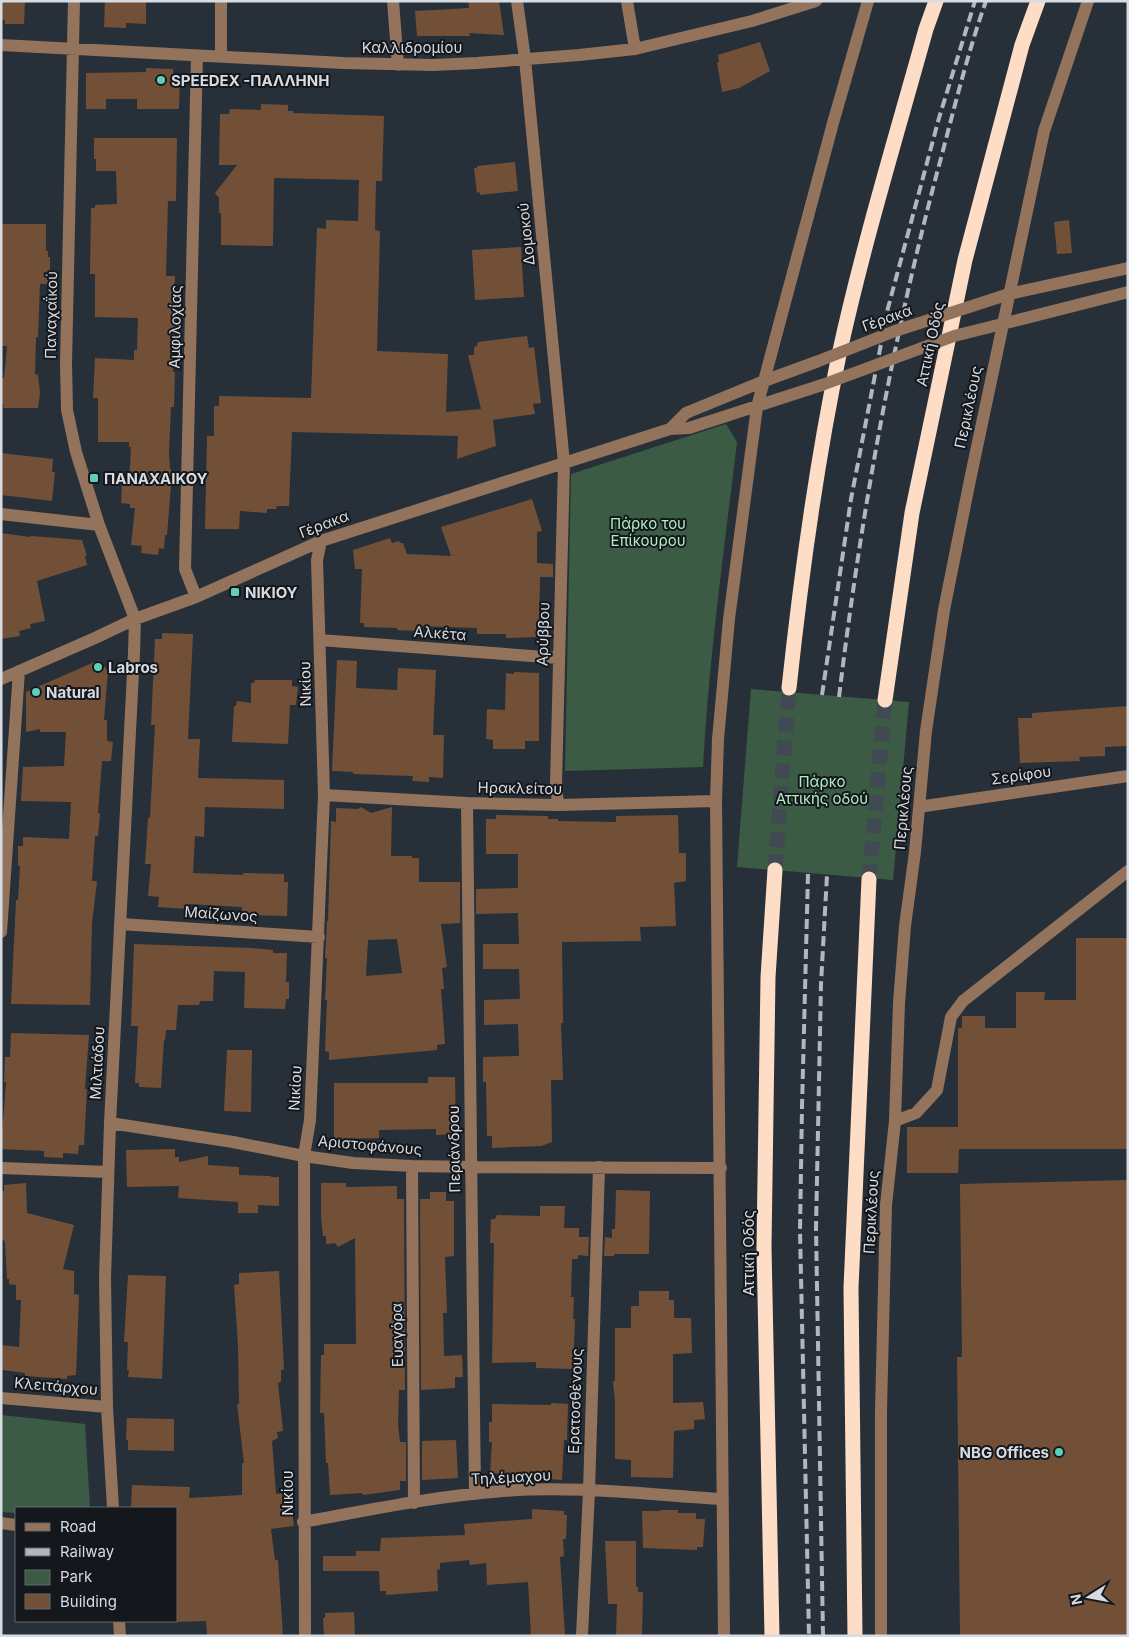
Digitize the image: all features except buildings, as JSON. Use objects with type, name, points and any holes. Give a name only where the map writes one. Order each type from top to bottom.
[{"type":"highway","points":[[789,688],[812,505],[822,440],[839,354],[859,268],[926,29],[936,1]]},
{"type":"highway","name":"Αττική Οδός","points":[[885,700],[912,513],[965,260],[1022,45],[1038,1]]},
{"type":"highway","name":"Αττική Οδός","points":[[772,1636],[764,1246],[768,977],[775,870]]},
{"type":"highway","points":[[855,1636],[851,1288],[869,878]]},
{"type":"street","name":"Παναχαΐκού","points":[[74,1],[66,363],[67,410],[76,452],[99,525],[135,619]]},
{"type":"street","points":[[220,1],[221,57]]},
{"type":"street","points":[[393,1],[398,65]]},
{"type":"street","name":"Δομοκού","points":[[517,1],[525,59],[564,463]]},
{"type":"street","points":[[627,1],[635,49]]},
{"type":"street","name":"Καλλιδρομίου","points":[[1,45],[197,56],[433,65],[635,49],[752,21],[816,1]]},
{"type":"street","points":[[724,1636],[716,801],[718,739],[729,619],[758,407],[833,123],[868,1]]},
{"type":"street","name":"Περικλέους","points":[[881,1636],[881,1411],[886,1205],[895,1121],[899,1003],[905,926],[916,852],[926,732],[944,610],[1002,324],[1044,131],[1088,1]]},
{"type":"street","name":"Αμφιλοχίας","points":[[196,597],[185,569],[197,56]]},
{"type":"street","name":"Γέρακα","points":[[670,429],[686,413],[895,331],[1009,294],[1128,268]]},
{"type":"street","name":"Γέρακα","points":[[8,675],[135,619],[196,597],[321,541],[348,531],[670,429],[689,428],[758,407],[822,386],[954,336],[1128,292]]},
{"type":"street","name":"Αρύββου","points":[[558,805],[556,784],[558,658],[564,463]]},
{"type":"street","points":[[1,514],[99,525]]},
{"type":"street","name":"Νικίου","points":[[305,1636],[303,1522],[304,1156],[310,1120],[324,795],[317,560],[321,541]]},
{"type":"street","name":"Μιλτιάδου","points":[[113,1507],[107,1407],[105,1278],[110,1123],[135,619]]},
{"type":"street","name":"Αλκέτα","points":[[320,640],[558,658]]},
{"type":"street","points":[[1,932],[8,675]]},
{"type":"street","name":"Σερίφου","points":[[920,804],[926,806],[1128,776]]},
{"type":"street","name":"Ηρακλείτου","points":[[324,795],[467,804],[558,805],[716,801]]},
{"type":"street","name":"Περιάνδρου","points":[[467,804],[474,1494]]},
{"type":"street","points":[[895,1121],[916,1112],[937,1090],[951,1017],[963,1001],[1128,871]]},
{"type":"street","name":"Μαίζωνος","points":[[120,924],[319,937]]},
{"type":"street","name":"Αριστοφάνους","points":[[110,1123],[233,1142],[304,1156],[353,1162],[471,1167],[721,1168]]},
{"type":"street","name":"Ευαγόρα","points":[[412,1166],[414,1503]]},
{"type":"street","name":"Ερατοσθένους","points":[[582,1636],[589,1491],[599,1167]]},
{"type":"street","points":[[1,1168],[108,1172]]},
{"type":"street","name":"Κλειτάρχου","points":[[1,1398],[107,1407]]},
{"type":"street","name":"Τηλέμαχου","points":[[303,1522],[414,1503],[504,1491],[589,1491],[723,1499]]},
{"type":"street","points":[[1,1523],[15,1524]]},
{"type":"street","points":[[119,1622],[120,1636]]},
{"type":"green space","name":"Πάρκο του Επίκουρου","points":[[726,424],[737,442],[713,645],[703,767],[565,771],[571,474]]},
{"type":"green space","name":"Πάρκο Αττικής οδού","points":[[751,689],[909,702],[893,880],[737,867]]},
{"type":"green space","points":[[1,1415],[85,1424],[90,1507],[15,1507],[15,1513],[1,1512]]},
{"type":"tunnel","points":[[775,870],[789,688]]},
{"type":"tunnel","points":[[869,879],[885,700]]},
{"type":"railway","points":[[822,695],[851,499],[888,308],[939,118],[975,1]]},
{"type":"railway","points":[[839,697],[857,561],[893,358],[924,225],[962,79],[986,1]]},
{"type":"railway","points":[[808,874],[800,1231],[809,1636]]},
{"type":"railway","points":[[823,1636],[816,1228],[821,984],[827,875]]},
{"type":"place","name":"SPEEDEX -ΠΑΛΛΗΝΗ","points":[[161,80]]},
{"type":"place","name":"ΠΑΝΑΧΑΙΚΟΥ","points":[[94,478]]},
{"type":"place","name":"ΝΙΚΙΟΥ","points":[[235,592]]},
{"type":"place","name":"Labros","points":[[98,667]]},
{"type":"place","name":"Natural","points":[[36,692]]},
{"type":"place","name":"NBG Offices","points":[[1059,1452]]}]
